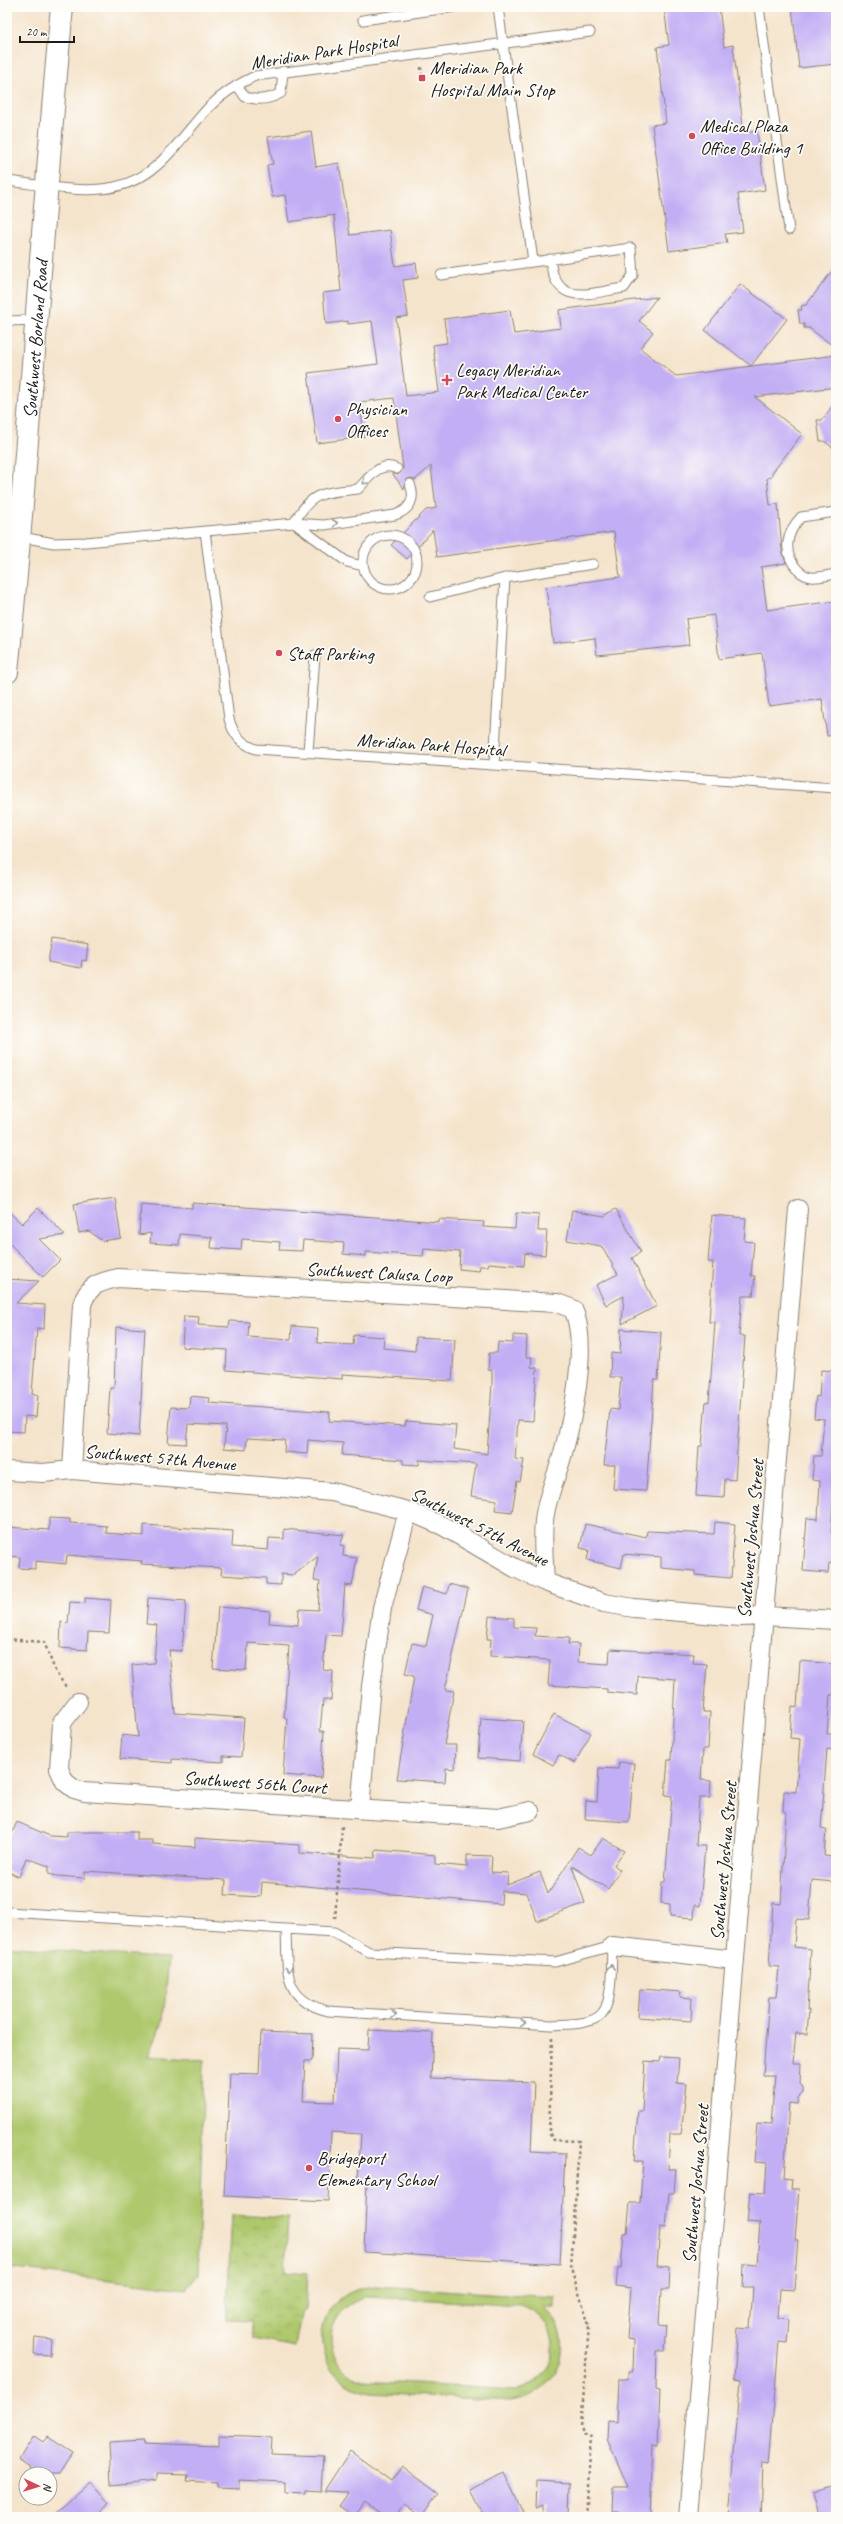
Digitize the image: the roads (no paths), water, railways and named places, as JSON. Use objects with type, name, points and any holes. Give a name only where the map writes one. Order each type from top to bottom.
[{"type":"main road","name":"Southwest Borland Road","points":[[7,672],[14,536],[37,320],[62,7]]},
{"type":"street","name":"Southwest Joshua Street","points":[[688,2517],[765,1616],[798,1209]]},
{"type":"street","name":"Southwest Calusa Loop","points":[[72,1470],[82,1306],[85,1295],[91,1287],[98,1282],[118,1278],[557,1304],[573,1309],[580,1333],[576,1395],[563,1453],[544,1521],[545,1582]]},
{"type":"street","name":"Southwest 57th Avenue","points":[[7,1471],[43,1473],[72,1470],[332,1492],[408,1510],[449,1530],[545,1582],[604,1603],[634,1608],[740,1617],[765,1616],[836,1620]]},
{"type":"street","points":[[352,1809],[382,1608],[408,1510]]},
{"type":"street","name":"Southwest 56th Court","points":[[78,1702],[62,1723],[59,1769],[65,1782],[74,1789],[84,1792],[498,1818],[530,1811]]},
{"type":"street","points":[[612,1946],[735,1960]]},
{"type":"lane","points":[[364,20],[456,7]]},
{"type":"lane","points":[[498,7],[533,261]]},
{"type":"lane","points":[[760,7],[789,230]]},
{"type":"lane","name":"Meridian Park Hospital","points":[[7,181],[100,190],[116,187],[147,174],[161,164],[209,107],[237,85],[254,76],[590,32]]},
{"type":"lane","points":[[237,85],[245,97],[254,100],[272,99],[281,93],[283,71]]},
{"type":"lane","points":[[441,275],[533,261],[631,248],[633,275],[624,288],[578,295],[568,293],[555,282],[550,259]]},
{"type":"lane","points":[[7,322],[37,320]]},
{"type":"lane","points":[[294,523],[302,508],[320,493],[358,489],[378,468],[386,466],[397,469]]},
{"type":"lane","points":[[14,536],[54,543],[86,542],[294,523],[324,525],[395,516],[402,513],[411,504],[413,497],[410,484]]},
{"type":"lane","points":[[836,512],[801,517],[791,530],[787,545],[794,565],[801,573],[810,578],[836,574]]},
{"type":"lane","points":[[294,523],[347,562],[363,566]]},
{"type":"lane","name":"Meridian Park Hospital","points":[[205,531],[232,730],[243,742],[256,749],[836,788]]},
{"type":"lane","points":[[389,535],[406,540],[416,555],[415,572],[410,580],[395,589],[386,590],[370,582],[363,566],[366,548],[376,539],[389,535]]},
{"type":"lane","points":[[430,597],[505,578],[593,564]]},
{"type":"lane","points":[[494,765],[505,578]]},
{"type":"lane","points":[[308,752],[315,655]]},
{"type":"lane","points":[[7,1912],[334,1932],[369,1952],[555,1962],[612,1946],[608,2005],[599,2017],[577,2023],[552,2025],[328,2011],[312,2007],[300,1999],[290,1982],[286,1930]]},
{"type":"place","name":"Meridian Park Hospital Main Stop","points":[[422,78]]},
{"type":"place","name":"Medical Plaza Office Building 1","points":[[692,136]]},
{"type":"place","name":"Legacy Meridian Park Medical Center","points":[[447,380]]},
{"type":"place","name":"Physician Offices","points":[[338,419]]},
{"type":"place","name":"Staff Parking","points":[[279,653]]},
{"type":"place","name":"Bridgeport Elementary School","points":[[309,2168]]}]
